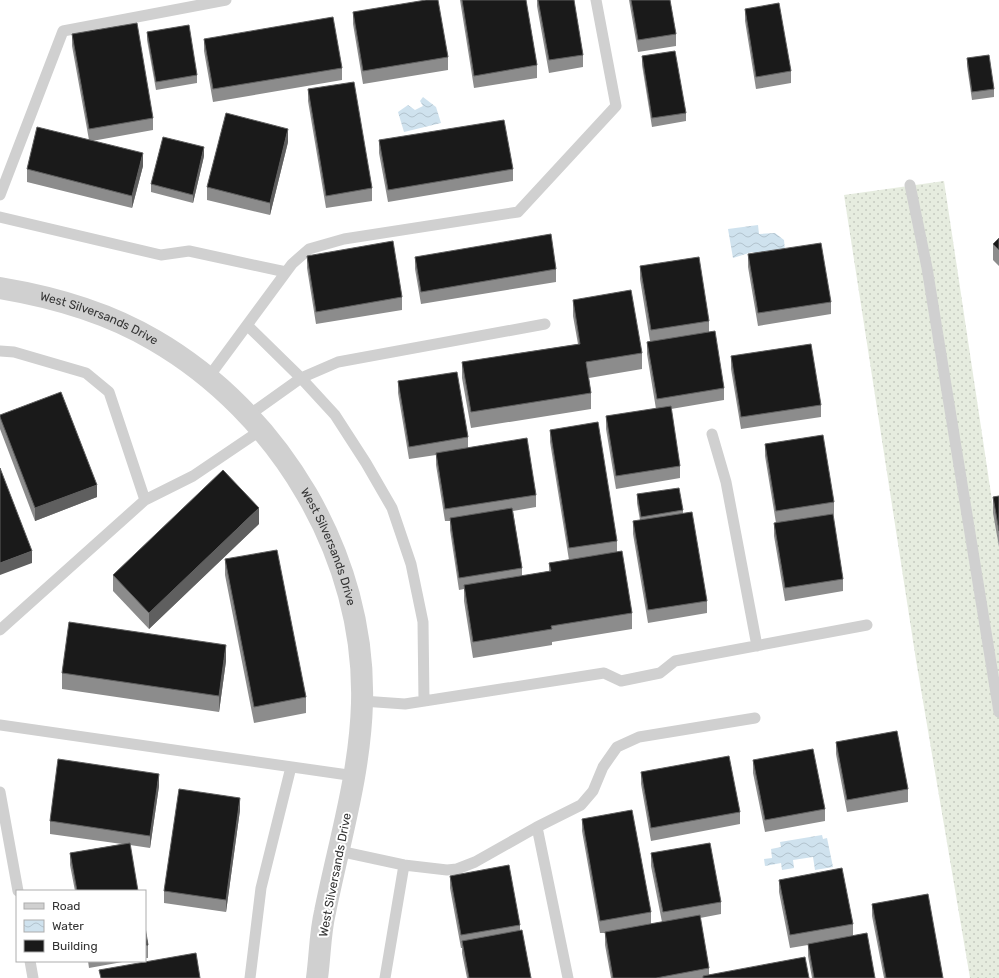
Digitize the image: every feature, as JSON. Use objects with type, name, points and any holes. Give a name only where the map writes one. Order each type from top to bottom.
[{"type":"street","name":"West Silversands Drive","points":[[0,288],[33,294],[75,305],[116,320],[154,340],[191,364],[255,422],[283,456],[306,492],[326,532],[342,572],[353,614],[359,650],[362,701],[360,744],[355,776],[324,915],[317,978]]},
{"type":"lane","points":[[0,195],[63,31],[226,0]]},
{"type":"lane","points":[[208,378],[292,264],[309,249],[344,239],[518,212],[616,106],[596,0]]},
{"type":"lane","points":[[910,185],[927,268],[999,712]]},
{"type":"lane","points":[[0,217],[161,255],[189,251],[286,272]]},
{"type":"lane","points":[[0,630],[145,500],[193,476],[255,422],[301,378],[338,362],[545,324]]},
{"type":"lane","points":[[247,325],[301,378],[335,415],[366,463],[392,508],[411,564],[423,622],[424,701]]},
{"type":"lane","points":[[0,351],[14,352],[86,373],[108,392],[145,500]]},
{"type":"lane","points":[[712,434],[726,482],[757,646]]},
{"type":"lane","points":[[362,701],[405,704],[604,673],[621,681],[660,673],[675,661],[867,625]]},
{"type":"lane","points":[[339,851],[404,865],[447,870],[457,869],[475,862],[537,827],[581,805],[593,791],[603,767],[617,747],[639,737],[755,718]]},
{"type":"lane","points":[[0,724],[355,776]]},
{"type":"lane","points":[[250,978],[261,888],[291,767]]},
{"type":"lane","points":[[0,792],[18,890]]},
{"type":"lane","points":[[537,827],[568,978]]},
{"type":"lane","points":[[385,978],[404,865]]},
{"type":"lane","points":[[30,962],[33,978]]},
{"type":"shaded area","points":[[944,181],[999,547],[999,978],[970,978],[916,660],[844,195]]},
{"type":"water","points":[[423,97],[436,107],[441,123],[404,132],[398,112],[408,105],[415,110],[423,106],[420,101]]},
{"type":"water","points":[[758,225],[759,234],[775,233],[784,240],[785,251],[761,256],[752,252],[733,258],[728,229]]},
{"type":"water","points":[[822,835],[823,839],[827,838],[833,867],[815,870],[813,857],[793,860],[794,868],[782,870],[781,863],[765,866],[764,859],[772,858],[771,849],[781,847],[780,842]]},
{"type":"building","points":[[426,0],[438,0],[448,57],[363,71],[353,12]]},
{"type":"building","points":[[462,0],[526,0],[537,65],[474,76]]},
{"type":"building","points":[[538,0],[574,0],[583,55],[549,60]]},
{"type":"building","points":[[631,0],[670,0],[676,34],[638,40]]},
{"type":"building","points":[[779,3],[791,71],[756,77],[745,9]]},
{"type":"building","points":[[333,17],[342,68],[213,89],[204,39]]},
{"type":"building","points":[[137,23],[153,118],[89,129],[72,34]]},
{"type":"building","points":[[189,25],[197,75],[156,82],[147,32]]},
{"type":"building","points":[[675,51],[686,113],[652,118],[642,56]]},
{"type":"building","points":[[989,55],[994,89],[972,92],[967,58]]},
{"type":"building","points":[[354,82],[372,188],[326,196],[308,89]]},
{"type":"building","points":[[226,113],[288,129],[270,203],[207,187]]},
{"type":"building","points":[[504,120],[513,169],[388,190],[379,140]]},
{"type":"building","points":[[37,127],[143,153],[132,196],[27,169]]},
{"type":"building","points":[[163,137],[204,147],[193,195],[151,184]]},
{"type":"building","points":[[551,234],[556,269],[421,292],[415,257]]},
{"type":"building","points":[[999,238],[999,250],[993,244]]},
{"type":"building","points":[[393,241],[402,297],[316,312],[307,256]]},
{"type":"building","points":[[821,243],[831,302],[758,313],[748,254]]},
{"type":"building","points":[[699,257],[709,321],[651,330],[640,266]]},
{"type":"building","points":[[631,290],[642,353],[586,362],[591,393],[471,412],[462,362],[580,344],[573,300]]},
{"type":"building","points":[[715,331],[724,388],[657,399],[647,342]]},
{"type":"building","points":[[811,344],[821,405],[741,417],[731,356]]},
{"type":"building","points":[[457,372],[468,437],[409,447],[398,381]]},
{"type":"building","points":[[61,392],[97,485],[35,508],[0,415]]},
{"type":"building","points":[[671,406],[680,466],[616,476],[606,416]]},
{"type":"building","points":[[598,422],[617,541],[569,548],[550,430]]},
{"type":"building","points":[[823,435],[834,502],[776,511],[765,444]]},
{"type":"building","points":[[527,438],[536,495],[445,509],[436,453]]},
{"type":"building","points":[[0,468],[32,551],[0,563]]},
{"type":"building","points":[[223,470],[259,508],[149,613],[113,575]]},
{"type":"building","points":[[679,488],[683,510],[641,517],[637,494]]},
{"type":"building","points":[[999,496],[999,531],[993,497]]},
{"type":"building","points":[[512,508],[522,568],[459,578],[450,518]]},
{"type":"building","points":[[692,512],[707,601],[648,610],[633,521]]},
{"type":"building","points":[[833,514],[843,579],[785,588],[774,523]]},
{"type":"building","points":[[277,550],[306,697],[254,707],[225,559]]},
{"type":"building","points":[[622,551],[632,613],[551,626],[552,629],[473,642],[464,585],[551,571],[549,563]]},
{"type":"building","points":[[69,622],[226,645],[219,696],[62,673]]},
{"type":"building","points":[[897,731],[908,789],[847,800],[836,742]]},
{"type":"building","points":[[813,749],[825,809],[765,820],[753,760]]},
{"type":"building","points":[[729,756],[740,812],[651,828],[641,772]]},
{"type":"building","points":[[58,759],[159,774],[150,836],[50,821]]},
{"type":"building","points":[[179,789],[240,798],[226,900],[164,891]]},
{"type":"building","points":[[632,810],[651,912],[600,921],[582,819]]},
{"type":"building","points":[[130,843],[138,890],[77,890],[70,853]]},
{"type":"building","points":[[710,843],[721,902],[663,912],[651,853]]},
{"type":"building","points":[[509,865],[520,925],[461,935],[450,876]]},
{"type":"building","points":[[842,868],[853,924],[790,935],[779,880]]},
{"type":"building","points":[[928,894],[943,978],[886,978],[872,904]]},
{"type":"building","points":[[700,915],[709,968],[656,978],[613,978],[605,932]]},
{"type":"building","points":[[522,930],[531,978],[469,978],[462,941]]},
{"type":"building","points":[[146,933],[148,945],[146,946]]},
{"type":"building","points":[[867,933],[875,978],[814,978],[808,944]]},
{"type":"building","points":[[196,953],[200,978],[101,978],[99,970]]},
{"type":"building","points":[[805,957],[809,978],[703,978],[703,976]]}]
